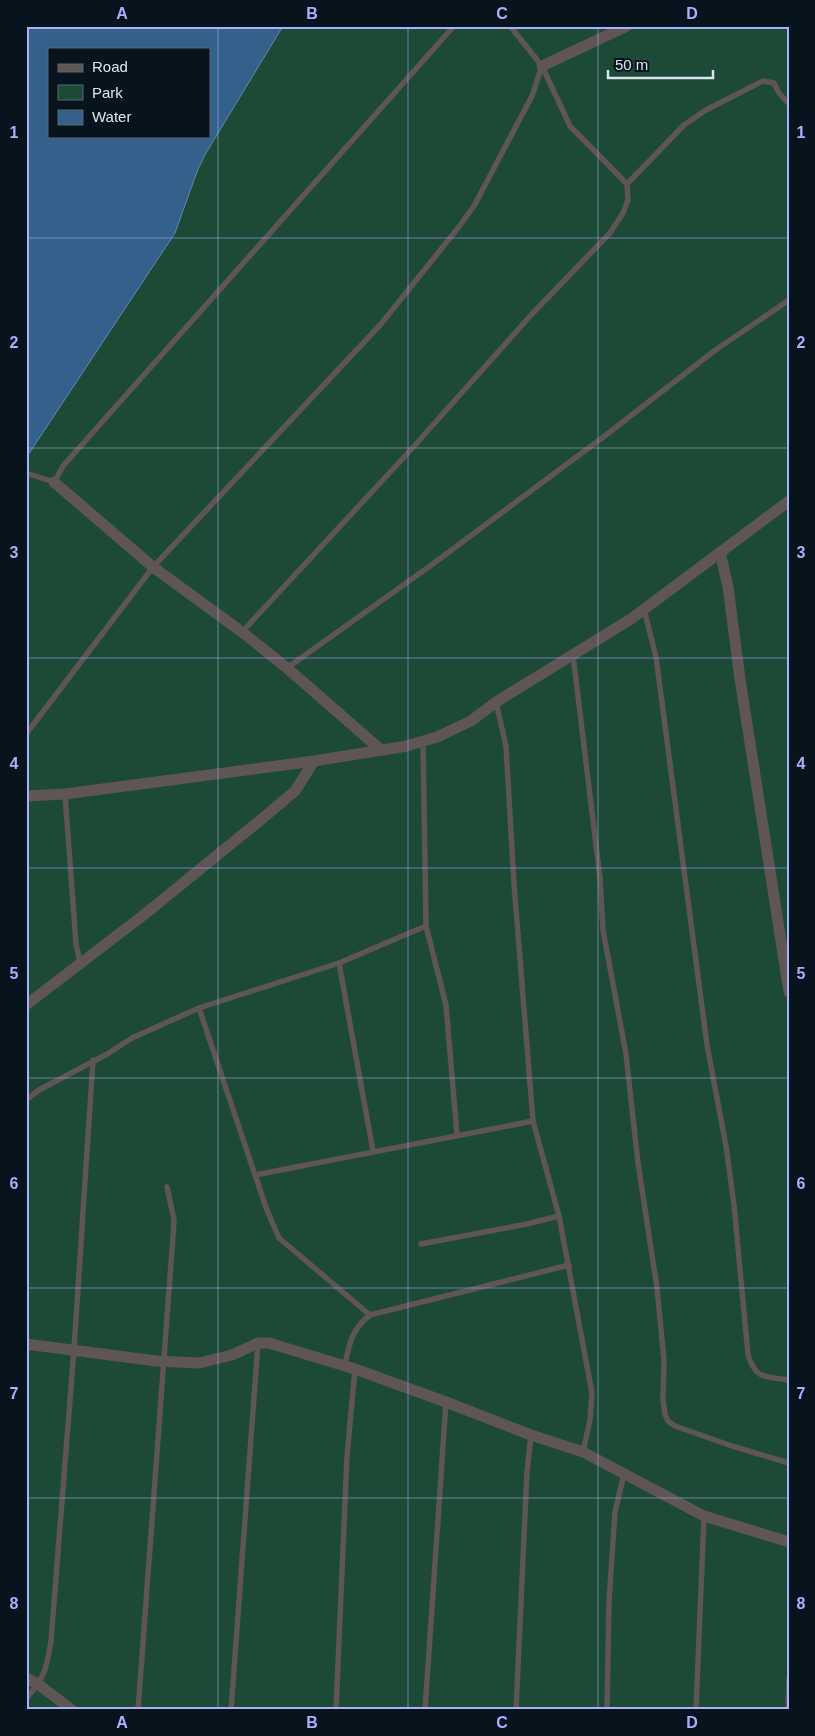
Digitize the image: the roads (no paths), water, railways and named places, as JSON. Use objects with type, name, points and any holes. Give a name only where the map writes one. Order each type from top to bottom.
[{"type":"street","points":[[542,66],[627,26]]},
{"type":"street","points":[[54,482],[153,568],[242,632],[287,668],[381,750]]},
{"type":"street","points":[[26,796],[65,794],[314,762],[424,742],[471,721],[496,702],[631,618],[789,501]]},
{"type":"street","points":[[720,552],[728,587],[740,679],[789,992]]},
{"type":"street","points":[[26,1005],[145,914],[263,818],[295,790],[314,762]]},
{"type":"street","points":[[26,1344],[164,1362],[199,1364],[232,1355],[258,1343],[269,1343],[350,1367],[531,1436],[583,1452],[704,1516],[789,1542]]},
{"type":"street","points":[[26,1678],[38,1684],[72,1710]]},
{"type":"lane","points":[[26,473],[54,482],[63,466],[454,26]]},
{"type":"lane","points":[[242,632],[401,460],[531,315],[610,233],[623,213],[628,200],[627,184],[570,126],[542,66],[510,26]]},
{"type":"lane","points":[[26,734],[153,568],[381,324],[458,228],[474,206],[532,96],[542,66]]},
{"type":"lane","points":[[627,184],[684,125],[706,110],[763,81],[774,83],[779,93],[789,104]]},
{"type":"lane","points":[[287,668],[438,560],[606,435],[714,351],[789,300]]},
{"type":"lane","points":[[644,609],[658,673],[707,1045],[726,1146],[734,1205],[748,1355],[752,1368],[758,1374],[789,1380]]},
{"type":"lane","points":[[573,655],[600,878],[604,930],[626,1054],[638,1163],[657,1288],[664,1360],[663,1400],[665,1414],[668,1421],[674,1426],[789,1463]]},
{"type":"lane","points":[[496,702],[506,746],[514,884],[534,1121],[559,1216],[592,1393],[590,1420],[583,1452]]},
{"type":"lane","points":[[424,742],[426,926],[446,1005],[457,1135]]},
{"type":"lane","points":[[65,794],[76,944],[80,962]]},
{"type":"lane","points":[[26,1100],[39,1090],[109,1053],[132,1038],[199,1008],[340,963],[426,926]]},
{"type":"lane","points":[[340,963],[373,1151]]},
{"type":"lane","points":[[199,1008],[267,1210],[279,1238],[370,1315]]},
{"type":"lane","points":[[26,1698],[46,1671],[51,1641],[74,1349],[93,1060]]},
{"type":"lane","points":[[255,1175],[534,1121]]},
{"type":"lane","points":[[138,1710],[174,1220],[167,1188]]},
{"type":"lane","points":[[421,1244],[559,1216]]},
{"type":"lane","points":[[336,1710],[352,1334],[361,1322],[370,1315],[569,1265]]},
{"type":"lane","points":[[231,1710],[258,1343]]},
{"type":"lane","points":[[425,1710],[446,1402]]},
{"type":"lane","points":[[516,1710],[531,1436]]},
{"type":"lane","points":[[607,1710],[609,1601],[614,1522],[624,1474]]},
{"type":"lane","points":[[696,1710],[704,1516]]},
{"type":"lane","points":[[788,1710],[789,1679]]},
{"type":"water","points":[[26,26],[283,26],[206,153],[198,169],[175,233],[26,458]]}]
